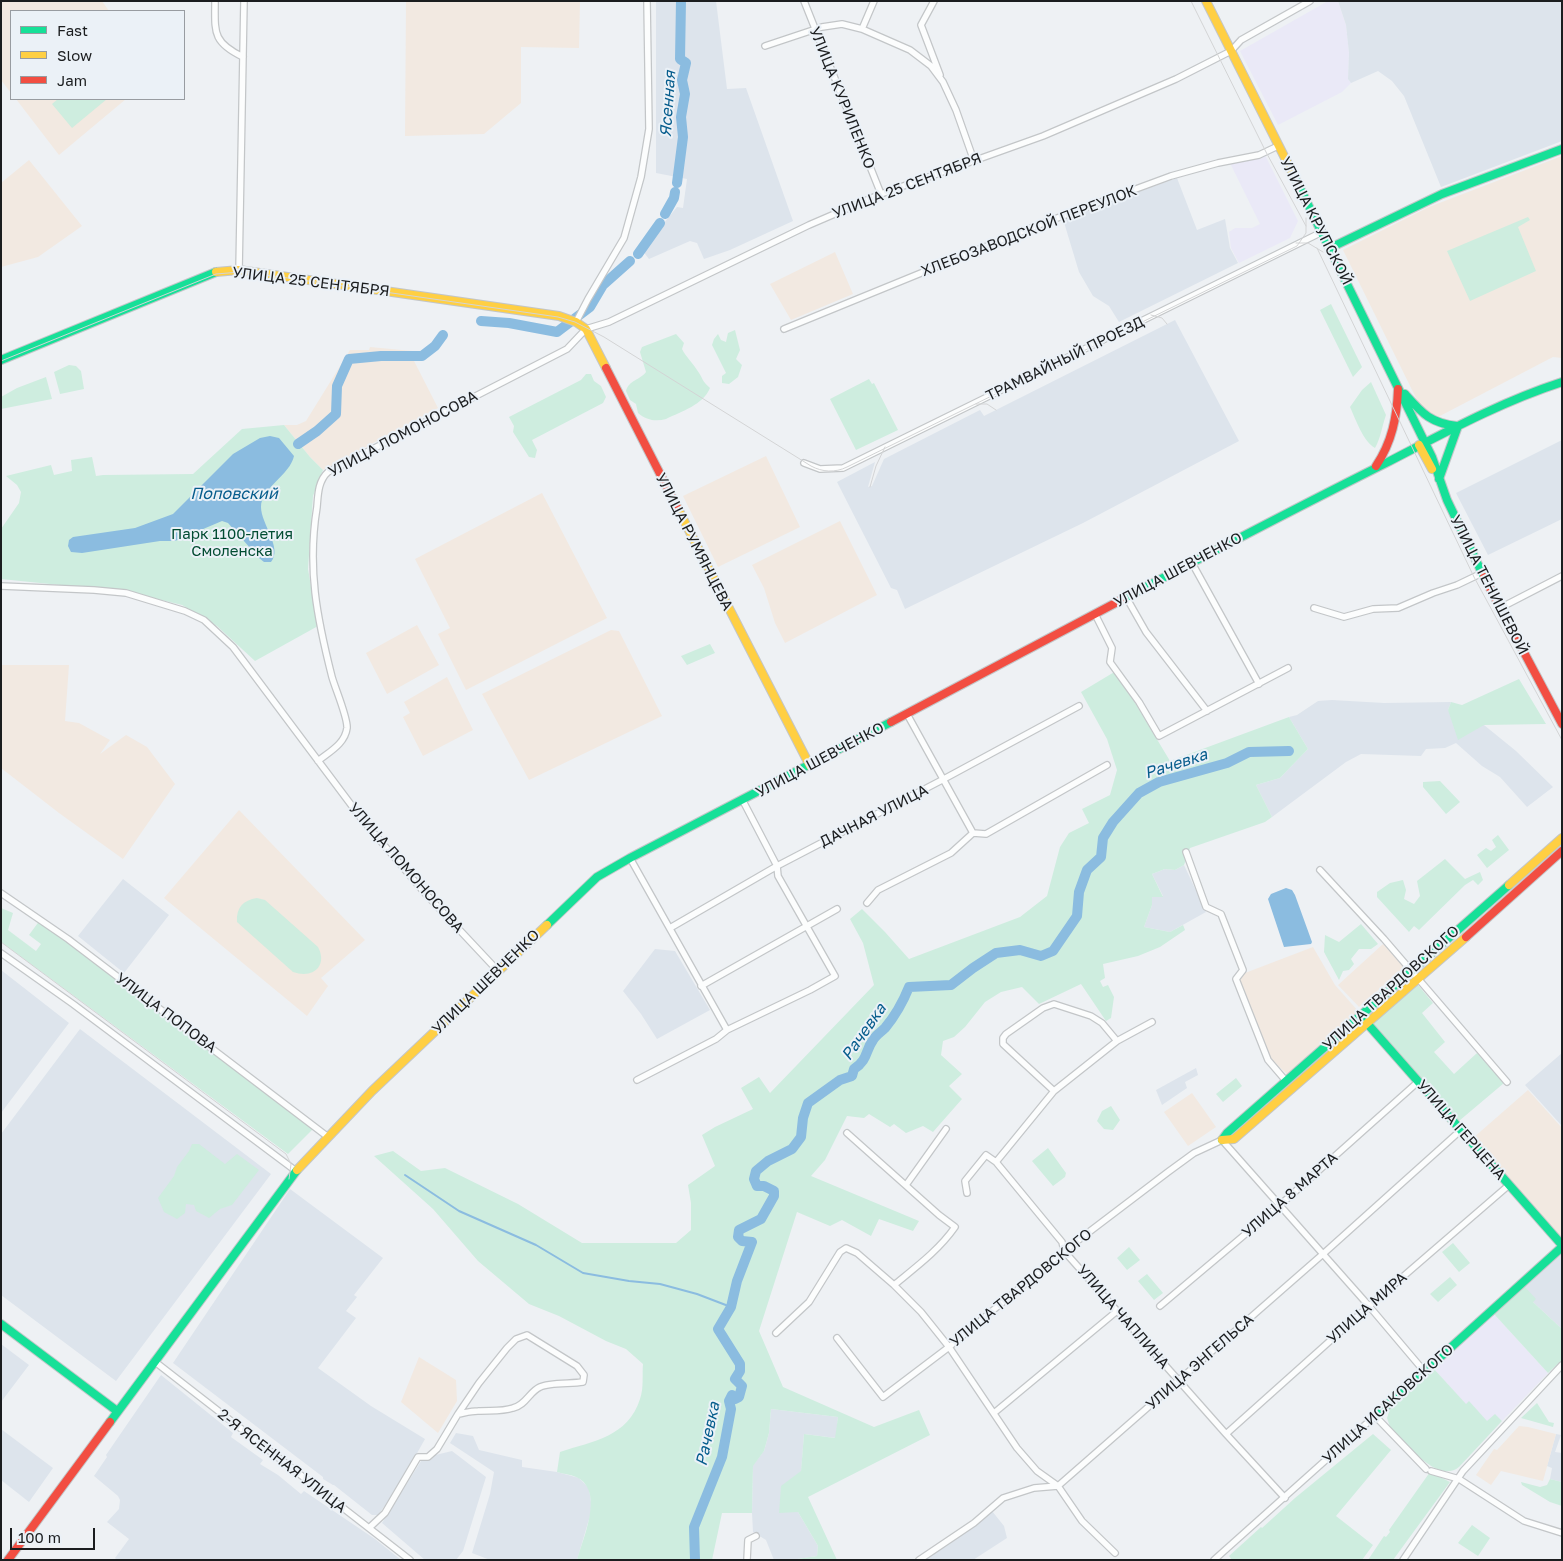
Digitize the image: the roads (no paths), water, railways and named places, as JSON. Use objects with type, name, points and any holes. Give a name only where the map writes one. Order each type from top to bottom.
[{"type":"main road","name":"УЛИЦА КРУПСКОЙ","points":[[1206,1],[1398,386],[1422,444]]},
{"type":"main road","points":[[1330,248],[1442,194],[1562,149]]},
{"type":"main road","name":"УЛИЦА 25 СЕНТЯБРЯ","points":[[1,360],[216,272],[240,270],[559,316],[576,321]]},
{"type":"main road","name":"УЛИЦА РУМЯНЦЕВА","points":[[576,321],[586,329],[810,766]]},
{"type":"main road","name":"УЛИЦА ШЕВЧЕНКО","points":[[8,1560],[289,1179],[372,1091],[597,877],[1375,467],[1531,392],[1562,382]]},
{"type":"main road","points":[[1398,386],[1423,415],[1432,421],[1444,425],[1458,426],[1444,461],[1439,482]]},
{"type":"main road","points":[[1375,467],[1382,459],[1391,440],[1398,410],[1398,386]]},
{"type":"main road","name":"УЛИЦА ТЕНИШЕВОЙ","points":[[1422,444],[1432,457],[1439,482],[1482,573],[1562,724]]},
{"type":"main road","name":"УЛИЦА ТВАРДОВСКОГО","points":[[1222,1140],[1227,1133],[1286,1080],[1562,838]]},
{"type":"main road","name":"УЛИЦА ТВАРДОВСКОГО","points":[[1222,1140],[1234,1138],[1418,980],[1562,851]]},
{"type":"main road","points":[[1492,898],[1499,907]]},
{"type":"main road","name":"УЛИЦА ГЕРЦЕНА","points":[[1361,1015],[1562,1246]]},
{"type":"main road","name":"УЛИЦА ИСАКОВСКОГО","points":[[1374,1416],[1562,1246]]},
{"type":"main road","points":[[1,1324],[117,1411]]},
{"type":"street","points":[[215,1],[215,31],[227,49],[242,57]]},
{"type":"street","points":[[240,270],[244,1]]},
{"type":"street","points":[[576,321],[624,238],[641,177],[649,129],[647,1]]},
{"type":"street","name":"УЛИЦА КУРИЛЕНКО","points":[[804,1],[880,194]]},
{"type":"street","points":[[862,28],[874,1]]},
{"type":"street","points":[[934,1],[921,25],[956,110],[974,161]]},
{"type":"street","name":"УЛИЦА 25 СЕНТЯБРЯ","points":[[586,329],[609,322],[809,224],[880,194],[1043,136],[1176,79],[1231,51],[1241,40],[1310,1]]},
{"type":"street","points":[[765,46],[822,27],[842,24],[862,28],[910,50],[931,66],[943,82]]},
{"type":"street","name":"ХЛЕБОЗАВОДСКОЙ ПЕРЕУЛОК","points":[[784,329],[1041,224],[1171,176],[1218,163],[1259,155],[1278,146]]},
{"type":"street","name":"ТРАМВАЙНЫЙ ПРОЕЗД","points":[[804,463],[820,469],[843,468],[1322,232]]},
{"type":"street","name":"УЛИЦА ЛОМОНОСОВА","points":[[318,761],[342,741],[347,726],[326,655],[313,582],[314,525],[320,484],[324,476],[337,467],[567,349],[586,329]]},
{"type":"street","points":[[1192,563],[1259,684]]},
{"type":"street","points":[[1314,608],[1344,617],[1374,609],[1398,608],[1433,593],[1457,586],[1482,573]]},
{"type":"street","points":[[1500,608],[1562,576]]},
{"type":"street","name":"УЛИЦА ЛОМОНОСОВА","points":[[1,586],[94,590],[126,594],[184,611],[204,620],[233,647],[361,818],[417,884],[498,971]]},
{"type":"street","points":[[1126,598],[1146,632],[1207,711]]},
{"type":"street","points":[[1095,614],[1112,648],[1110,662],[1139,702],[1159,736],[1288,668]]},
{"type":"street","name":"ДАЧНАЯ УЛИЦА","points":[[670,928],[777,866],[1079,706]]},
{"type":"street","points":[[907,714],[972,833]]},
{"type":"street","points":[[867,903],[878,890],[951,852],[972,833],[986,834],[1107,765]]},
{"type":"street","points":[[637,1080],[716,1039],[727,1030],[810,990],[834,976],[778,876],[777,866],[742,800]]},
{"type":"street","points":[[1186,852],[1206,906],[1221,914],[1243,970],[1236,979],[1268,1060],[1286,1080]]},
{"type":"street","points":[[630,858],[727,1030]]},
{"type":"street","points":[[1320,870],[1411,970],[1507,1082]]},
{"type":"street","name":"УЛИЦА ПОПОВА","points":[[1,893],[68,938],[328,1137]]},
{"type":"street","points":[[701,986],[838,909]]},
{"type":"street","points":[[1,953],[73,1004],[296,1171]]},
{"type":"street","points":[[1054,1091],[1003,1044],[1003,1038],[1006,1034],[1043,1008],[1054,1004],[1091,1016],[1102,1023],[1117,1041]]},
{"type":"street","points":[[996,1162],[1054,1091],[1117,1041],[1152,1022]]},
{"type":"street","name":"УЛИЦА 8 МАРТА","points":[[1160,1306],[1280,1205],[1420,1081]]},
{"type":"street","points":[[906,1185],[946,1129]]},
{"type":"street","name":"УЛИЦА ЭНГЕЛЬСА","points":[[1058,1486],[1323,1254],[1461,1130]]},
{"type":"street","points":[[847,1133],[955,1227],[946,1240],[931,1255],[894,1285]]},
{"type":"street","points":[[1222,1140],[1424,1371]]},
{"type":"street","name":"УЛИЦА ТВАРДОВСКОГО","points":[[837,1338],[883,1397],[949,1347],[1064,1251],[1168,1172],[1194,1153],[1222,1140]]},
{"type":"street","name":"УЛИЦА ЧАПЛИНА","points":[[967,1193],[965,1181],[986,1155],[996,1162],[1062,1242],[1064,1251],[1285,1498]]},
{"type":"street","name":"УЛИЦА МИРА","points":[[1226,1434],[1369,1306],[1509,1185]]},
{"type":"street","points":[[776,1333],[809,1302],[840,1252],[846,1248],[857,1253],[894,1285],[921,1312],[949,1347],[1017,1448],[1032,1465],[1058,1486],[1082,1520],[1114,1553]]},
{"type":"street","points":[[994,1413],[1118,1311]]},
{"type":"street","points":[[369,1528],[385,1513],[418,1457],[428,1458],[437,1449],[458,1414],[480,1383],[516,1339],[527,1335],[577,1366],[584,1375],[584,1382],[542,1386],[534,1391],[523,1404],[515,1408],[458,1414]]},
{"type":"street","name":"2-Я ЯСЕННАЯ УЛИЦА","points":[[154,1362],[410,1560]]},
{"type":"street","points":[[1403,1560],[1469,1464],[1562,1365]]},
{"type":"street","points":[[1374,1416],[1429,1470],[1459,1478],[1524,1521],[1562,1533]]},
{"type":"street","name":"УЛИЦА ИСАКОВСКОГО","points":[[1214,1560],[1374,1416]]},
{"type":"street","points":[[919,1560],[974,1522],[1003,1498],[1034,1488],[1058,1486]]},
{"type":"street","points":[[747,1560],[748,1540],[756,1536]]},
{"type":"water","name":"Поповский","points":[[270,436],[279,438],[294,456],[287,469],[262,500],[262,514],[273,543],[274,556],[271,562],[264,562],[259,558],[228,523],[222,521],[175,541],[160,541],[82,553],[71,552],[68,546],[69,540],[73,537],[135,528],[173,514],[233,454],[260,438]]},
{"type":"water","points":[[1286,888],[1292,890],[1295,895],[1312,942],[1311,944],[1284,947],[1268,899],[1271,894]]},
{"type":"waterway","name":"Ясенная","points":[[677,183],[683,137],[681,117],[685,94],[682,80],[686,63],[680,59],[681,1]]},
{"type":"waterway","name":"Ясенная","points":[[665,214],[674,198],[675,192]]},
{"type":"waterway","name":"Ясенная","points":[[638,254],[660,223]]},
{"type":"waterway","name":"Ясенная","points":[[481,321],[509,323],[557,332],[590,307],[603,285],[630,261]]},
{"type":"waterway","name":"Ясенная","points":[[298,444],[317,431],[336,414],[337,386],[349,359],[381,356],[422,356],[435,346],[443,335]]},
{"type":"waterway","name":"Рачевка","points":[[695,1560],[694,1527],[722,1457],[731,1409],[729,1401],[732,1395],[735,1399],[739,1397],[742,1386],[735,1379],[740,1371],[740,1364],[718,1329],[731,1307],[737,1281],[752,1242],[742,1241],[738,1237],[739,1230],[761,1219],[774,1196],[774,1191],[764,1186],[757,1186],[754,1179],[756,1171],[768,1161],[792,1149],[801,1137],[803,1118],[808,1103],[840,1080],[852,1076],[854,1069],[864,1059],[874,1038],[885,1028],[895,1014],[909,987],[951,985],[996,953],[1020,950],[1041,956],[1053,951],[1077,916],[1079,892],[1087,870],[1101,857],[1103,838],[1113,822],[1139,793],[1159,782],[1227,763],[1249,752],[1289,751]]},
{"type":"waterway","points":[[405,1175],[459,1211],[536,1245],[583,1273],[660,1284],[697,1294],[731,1307]]},
{"type":"tram line","points":[[1191,1],[1266,152],[1306,226]]},
{"type":"tram line","points":[[1,361],[216,274],[240,272],[281,277],[558,317],[575,322],[604,337],[811,466],[824,471],[833,471],[847,467],[1297,246],[1306,233],[1306,218]]},
{"type":"tram line","points":[[1296,243],[1308,243],[1323,252]]},
{"type":"tram line","points":[[1317,248],[1474,577],[1562,740]]},
{"type":"tram line","points":[[1151,315],[1162,318],[1167,324]]},
{"type":"tram line","points":[[976,404],[987,404],[996,410]]},
{"type":"tram line","points":[[870,487],[876,466],[885,447]]},
{"type":"tram line","points":[[1,942],[286,1154],[291,1164],[289,1179]]},
{"type":"park label","name":"Парк 1100-летия Смоленска","points":[[232,542]]}]
